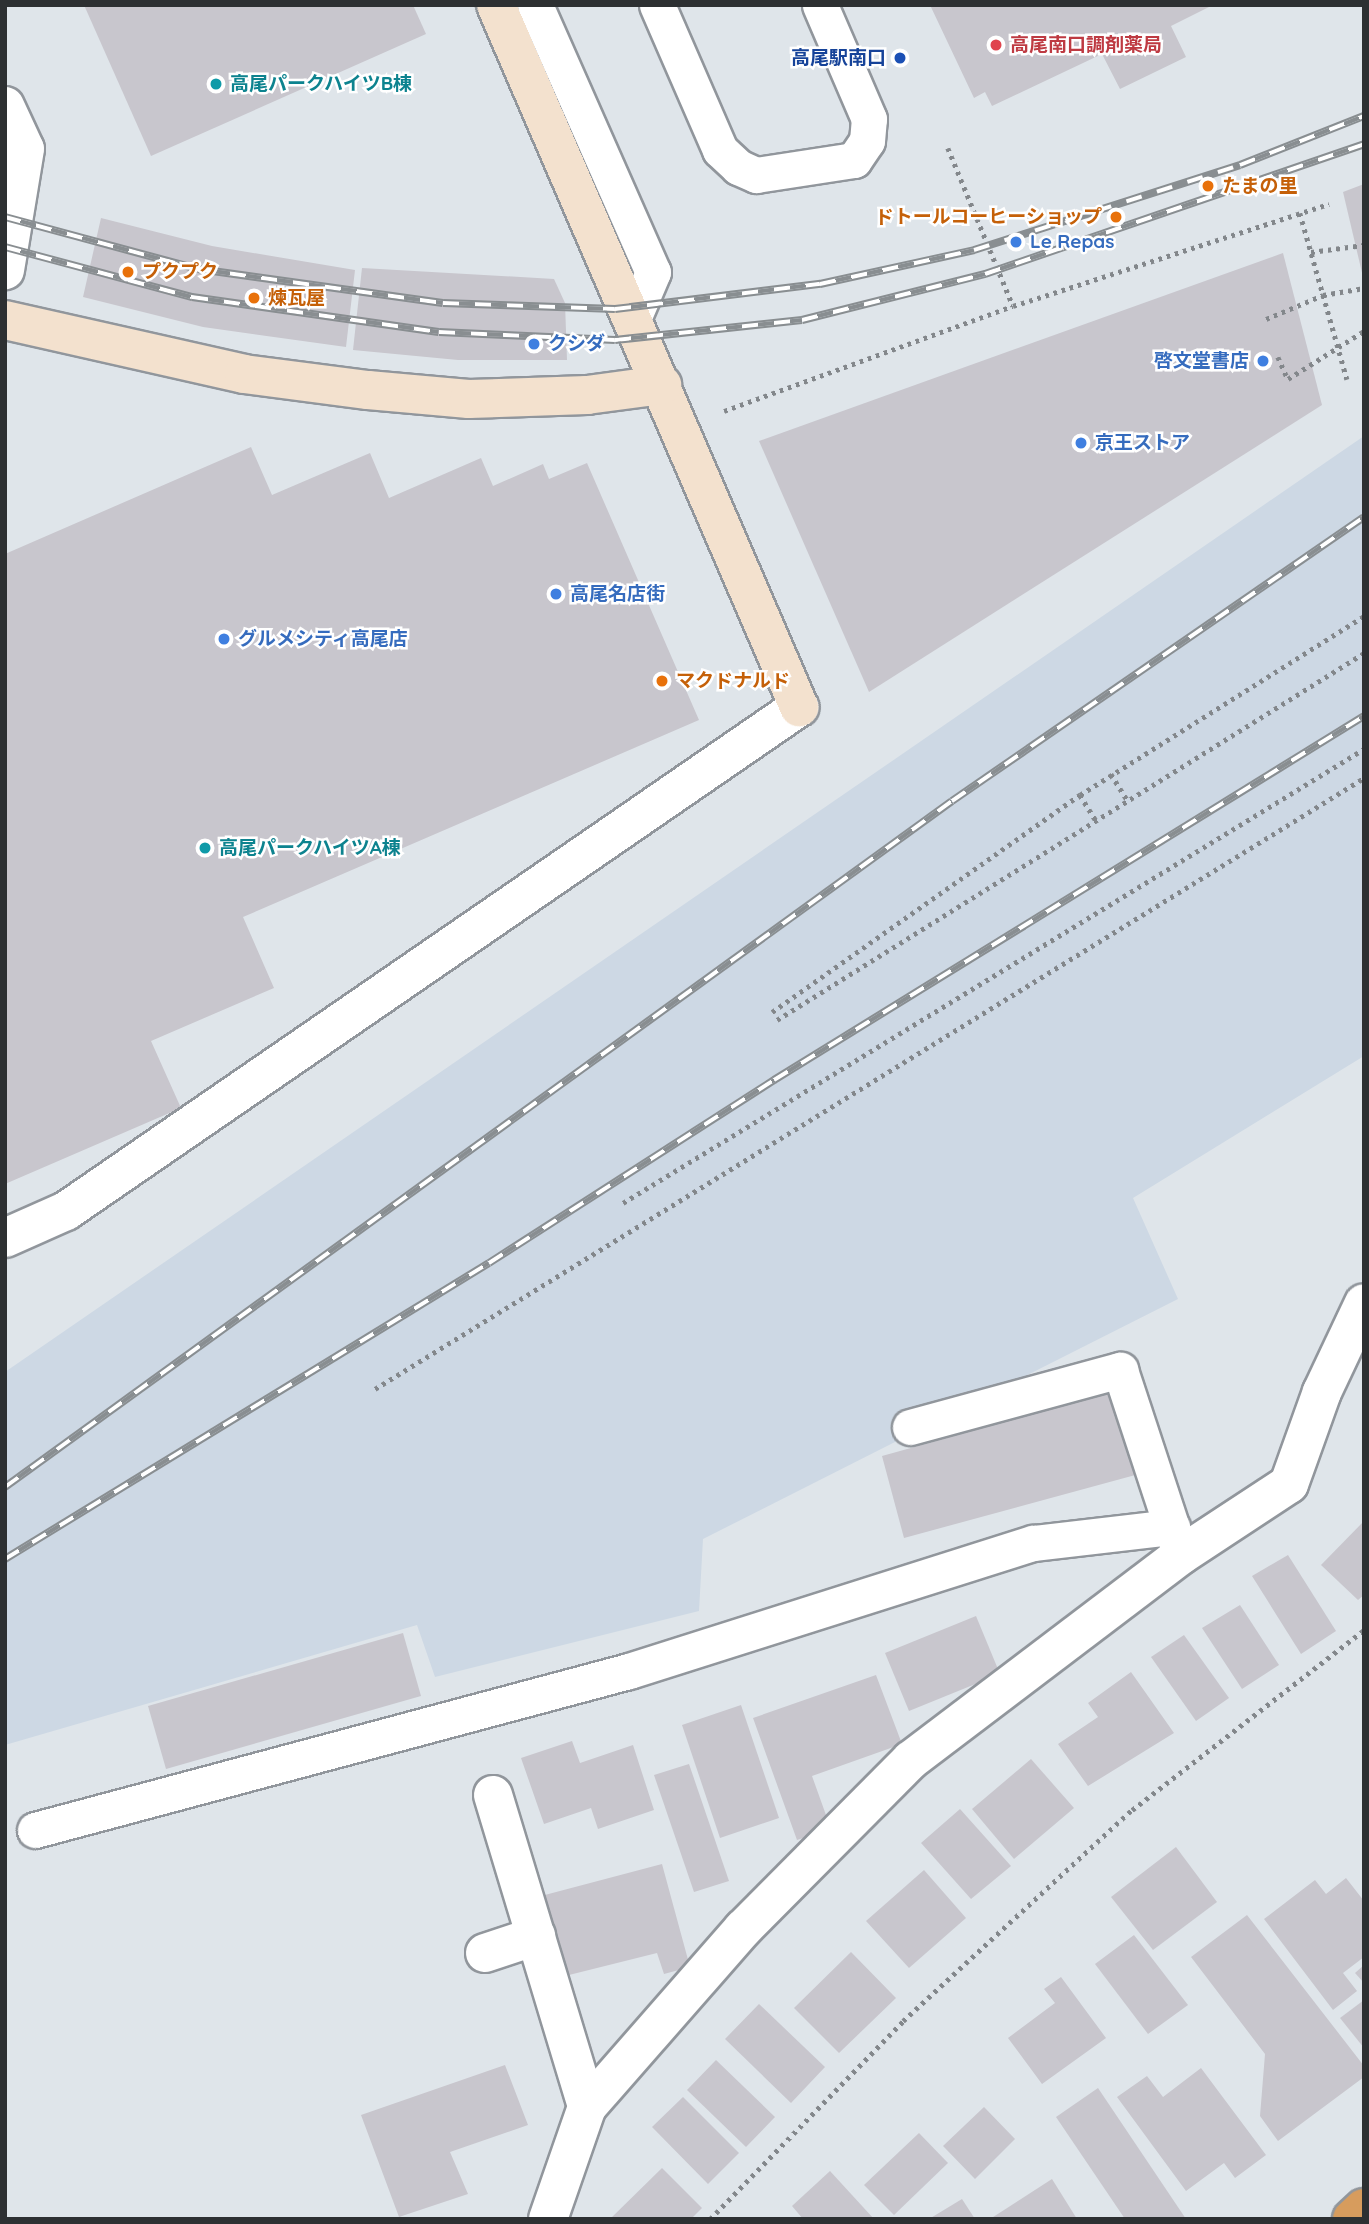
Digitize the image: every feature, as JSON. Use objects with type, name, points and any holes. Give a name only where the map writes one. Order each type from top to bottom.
[{"type":"highway","points":[[1352,2219],[1364,2208]]},
{"type":"street","points":[[5,1238],[66,1211],[799,707],[496,5]]},
{"type":"street","points":[[5,106],[25,149],[5,270]]},
{"type":"street","points":[[5,320],[244,374],[368,390],[469,399],[587,394],[662,385]]},
{"type":"street","points":[[548,2219],[587,2107],[743,1929],[911,1760],[1177,1541],[1289,1484],[1322,1392],[1364,1303]]},
{"type":"street","points":[[493,1795],[587,2107]]},
{"type":"street","points":[[485,1953],[536,1936]]},
{"type":"lane","points":[[536,5],[653,272],[633,319]]},
{"type":"lane","points":[[657,5],[720,150],[738,167],[757,175],[854,160],[867,141],[869,119],[820,5]]},
{"type":"lane","points":[[35,1830],[629,1671],[1033,1543],[1177,1541],[1120,1370],[910,1427]]},
{"type":"path","points":[[948,148],[1013,306]]},
{"type":"path","points":[[718,414],[1013,306],[1329,204]]},
{"type":"path","points":[[1300,213],[1347,379]]},
{"type":"path","points":[[1311,253],[1364,245]]},
{"type":"path","points":[[1266,319],[1323,295],[1364,288]]},
{"type":"path","points":[[1278,357],[1287,379],[1364,331]]},
{"type":"path","points":[[772,1012],[1111,774],[1364,616]]},
{"type":"path","points":[[777,1020],[1364,653]]},
{"type":"path","points":[[623,1203],[1364,749]]},
{"type":"path","points":[[1111,774],[1128,801]]},
{"type":"path","points":[[375,1389],[1364,778]]},
{"type":"path","points":[[1080,795],[1096,821]]},
{"type":"path","points":[[710,2219],[903,2021],[1132,1810],[1364,1630]]},
{"type":"shaded area","points":[[1364,436],[1364,1056],[1133,1198],[1178,1299],[703,1539],[699,1611],[435,1677],[417,1625],[5,1745],[5,1372]]},
{"type":"building","name":"高尾パークハイツB棟","points":[[84,5],[413,5],[426,34],[151,156]]},
{"type":"building","points":[[930,5],[1213,5],[1171,26],[1186,57],[1120,89],[1102,54],[992,106],[985,92],[974,98]]},
{"type":"building","points":[[1364,184],[1364,277],[1363,277],[1343,192]]},
{"type":"building","points":[[101,218],[212,246],[355,270],[346,347],[203,327],[83,297]]},
{"type":"building","points":[[1283,253],[1322,405],[869,692],[759,441]]},
{"type":"building","points":[[362,268],[554,279],[565,303],[567,360],[458,360],[353,350]]},
{"type":"building","name":"高尾パークハイツA棟","points":[[251,447],[272,495],[370,453],[389,498],[481,458],[493,486],[543,464],[549,479],[587,463],[699,720],[243,917],[274,988],[151,1041],[181,1108],[5,1184],[5,554]]},
{"type":"building","points":[[1116,1391],[1139,1474],[904,1538],[882,1456]]},
{"type":"building","points":[[1364,1521],[1364,1595],[1358,1600],[1321,1565]]},
{"type":"building","points":[[1288,1555],[1336,1631],[1301,1654],[1252,1576]]},
{"type":"building","points":[[1240,1605],[1279,1665],[1242,1689],[1202,1628]]},
{"type":"building","points":[[976,1616],[1000,1674],[909,1711],[885,1653]]},
{"type":"building","points":[[403,1633],[421,1696],[166,1769],[148,1706]]},
{"type":"building","points":[[1184,1635],[1229,1698],[1196,1721],[1151,1657]]},
{"type":"building","points":[[1131,1672],[1174,1733],[1088,1786],[1058,1744],[1098,1717],[1088,1703]]},
{"type":"building","points":[[876,1675],[902,1744],[812,1776],[831,1829],[797,1840],[753,1718]]},
{"type":"building","points":[[741,1705],[779,1818],[720,1838],[682,1725]]},
{"type":"building","points":[[572,1741],[580,1763],[633,1745],[654,1810],[598,1829],[591,1808],[544,1824],[521,1758]]},
{"type":"building","points":[[1031,1759],[1074,1808],[1014,1859],[972,1809]]},
{"type":"building","points":[[689,1764],[729,1881],[694,1892],[654,1775]]},
{"type":"building","points":[[960,1809],[1011,1866],[971,1899],[921,1843]]},
{"type":"building","points":[[1176,1847],[1217,1902],[1153,1950],[1111,1897]]},
{"type":"building","points":[[662,1864],[690,1967],[664,1974],[657,1953],[561,1977],[541,1896]]},
{"type":"building","points":[[924,1870],[966,1918],[909,1968],[866,1921]]},
{"type":"building","points":[[1346,1878],[1364,1901],[1364,1957],[1343,1973],[1357,1991],[1333,2010],[1264,1919],[1315,1880],[1326,1894]]},
{"type":"building","points":[[1247,1915],[1364,2066],[1364,2077],[1278,2141],[1260,2116],[1265,2054],[1191,1957]]},
{"type":"building","points":[[1134,1935],[1188,2005],[1148,2034],[1095,1964]]},
{"type":"building","points":[[851,1952],[896,1998],[839,2053],[794,2008]]},
{"type":"building","points":[[1364,1965],[1364,1983],[1355,1973]]},
{"type":"building","points":[[1061,1977],[1106,2038],[1042,2084],[1008,2038],[1055,2003],[1044,1989]]},
{"type":"building","points":[[1364,2000],[1364,2048],[1340,2018]]},
{"type":"building","points":[[759,2004],[825,2067],[791,2103],[725,2039]]},
{"type":"building","points":[[716,2060],[775,2117],[746,2147],[687,2090]]},
{"type":"building","points":[[505,2065],[528,2125],[450,2152],[468,2194],[399,2217],[361,2115]]},
{"type":"building","points":[[1201,2068],[1266,2155],[1235,2178],[1224,2163],[1186,2191],[1117,2097],[1147,2076],[1163,2097]]},
{"type":"building","points":[[1098,2088],[1186,2219],[1125,2219],[1056,2117]]},
{"type":"building","points":[[683,2097],[739,2153],[708,2184],[652,2127]]},
{"type":"building","points":[[984,2107],[1015,2139],[975,2179],[943,2146]]},
{"type":"building","points":[[919,2133],[948,2163],[894,2215],[864,2185]]},
{"type":"building","points":[[662,2168],[702,2208],[691,2219],[610,2219]]},
{"type":"building","points":[[830,2171],[874,2219],[803,2219],[792,2206]]},
{"type":"building","points":[[1052,2179],[1077,2219],[990,2219]]},
{"type":"building","points":[[962,2199],[975,2219],[929,2219]]},
{"type":"railway","points":[[5,217],[198,269],[443,303],[615,309],[820,284],[974,250],[1240,165],[1364,116]]},
{"type":"railway","points":[[5,247],[192,297],[439,332],[615,340],[802,320],[985,274],[1364,144]]},
{"type":"railway","points":[[5,1487],[952,801],[1364,517]]},
{"type":"railway","points":[[5,1559],[489,1263],[774,1080],[1364,716]]},
{"type":"place","name":"高尾南口調剤薬局","points":[[996,45]]},
{"type":"place","name":"高尾駅南口","points":[[900,58]]},
{"type":"place","name":"高尾パークハイツB棟","points":[[216,84]]},
{"type":"place","name":"たまの里","points":[[1208,186]]},
{"type":"place","name":"ドトールコーヒーショップ","points":[[1116,217]]},
{"type":"place","name":"Le Repas","points":[[1016,242]]},
{"type":"place","name":"プクプク","points":[[128,272]]},
{"type":"place","name":"煉瓦屋","points":[[254,298]]},
{"type":"place","name":"クシダ","points":[[534,344]]},
{"type":"place","name":"啓文堂書店","points":[[1263,361]]},
{"type":"place","name":"京王ストア","points":[[1081,443]]},
{"type":"place","name":"高尾名店街","points":[[556,594]]},
{"type":"place","name":"グルメシティ高尾店","points":[[224,639]]},
{"type":"place","name":"マクドナルド","points":[[662,681]]},
{"type":"place","name":"高尾パークハイツA棟","points":[[205,848]]}]
